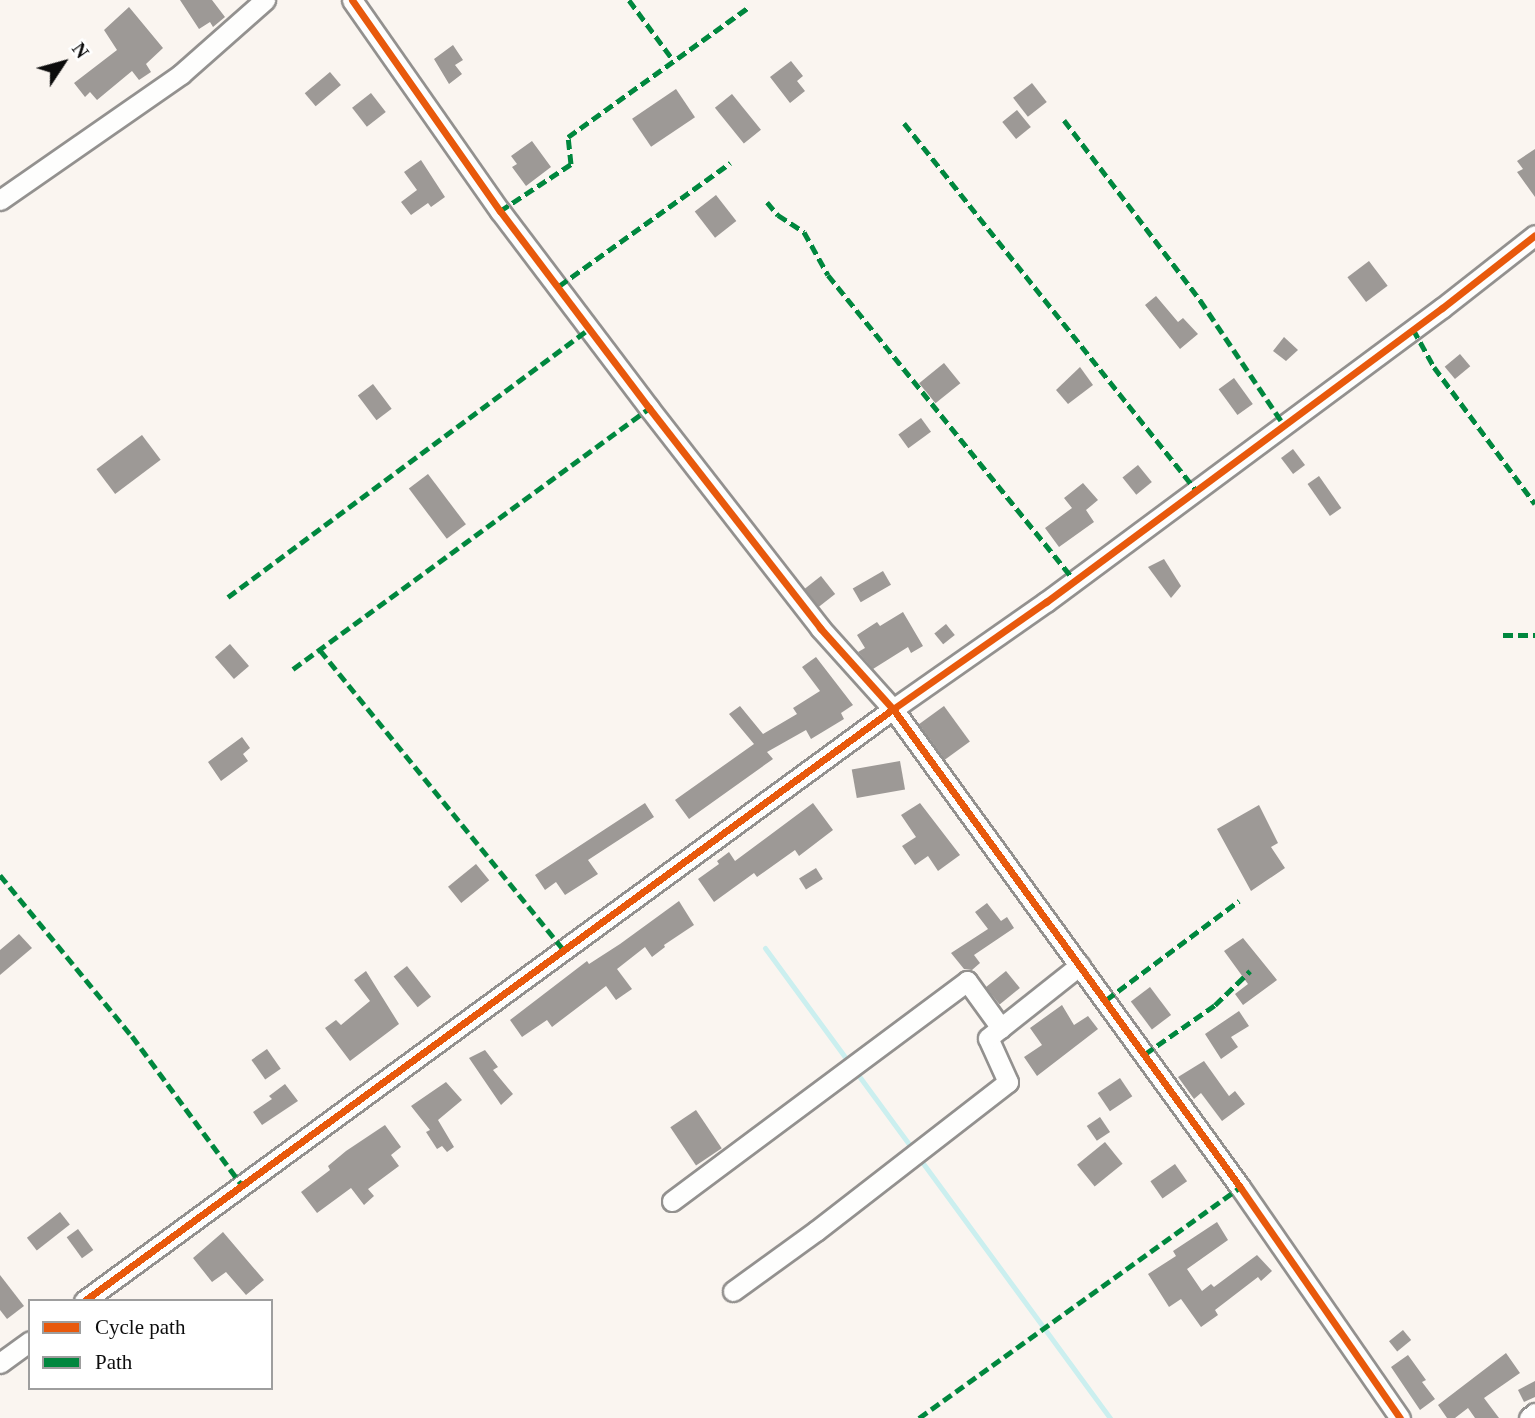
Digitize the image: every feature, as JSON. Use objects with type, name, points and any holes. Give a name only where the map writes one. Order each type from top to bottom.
[{"type":"street","points":[[0,200],[181,74],[265,0]]},
{"type":"street","points":[[352,0],[500,211],[641,398],[820,628],[893,709],[1240,1187],[1400,1418]]},
{"type":"street","points":[[87,1299],[893,709],[1056,595],[1442,308],[1535,235]]},
{"type":"street","points":[[733,1291],[817,1231],[1008,1082],[988,1038],[1080,965]]},
{"type":"street","points":[[672,1201],[967,981],[1001,1028]]},
{"type":"street","points":[[0,1363],[28,1342]]},
{"type":"street","points":[[1528,1418],[1535,1413]]},
{"type":"building","points":[[180,0],[212,0],[225,17],[213,27],[210,22],[199,29]]},
{"type":"building","points":[[129,7],[163,48],[146,64],[151,72],[139,80],[132,71],[97,100],[90,92],[85,97],[74,83],[117,50],[104,30]]},
{"type":"building","points":[[453,45],[463,60],[455,65],[462,74],[449,84],[434,59]]},
{"type":"building","points":[[791,61],[803,76],[797,81],[805,91],[790,103],[770,77]]},
{"type":"building","points":[[330,72],[341,85],[316,106],[305,93]]},
{"type":"building","points":[[1032,83],[1047,102],[1028,117],[1013,98]]},
{"type":"building","points":[[676,89],[695,117],[651,147],[632,119]]},
{"type":"building","points":[[371,93],[386,112],[367,127],[352,108]]},
{"type":"building","points":[[732,94],[761,130],[744,144],[715,108]]},
{"type":"building","points":[[1017,110],[1031,127],[1016,139],[1002,122]]},
{"type":"building","points":[[532,141],[551,167],[526,186],[512,167],[517,164],[511,156]]},
{"type":"building","points":[[1535,149],[1535,197],[1517,172],[1523,169],[1517,161]]},
{"type":"building","points":[[421,160],[445,197],[431,207],[428,203],[411,215],[401,202],[417,190],[404,172]]},
{"type":"building","points":[[716,195],[736,221],[715,238],[695,212]]},
{"type":"building","points":[[1369,261],[1388,286],[1366,302],[1347,277]]},
{"type":"building","points":[[1156,296],[1178,322],[1183,318],[1198,334],[1180,349],[1145,305]]},
{"type":"building","points":[[1284,337],[1298,350],[1286,361],[1273,351]]},
{"type":"building","points":[[1460,354],[1470,366],[1455,379],[1445,367]]},
{"type":"building","points":[[944,363],[960,383],[935,403],[919,383]]},
{"type":"building","points":[[1080,367],[1093,385],[1068,404],[1056,390]]},
{"type":"building","points":[[1234,378],[1253,404],[1237,415],[1219,389]]},
{"type":"building","points":[[373,384],[392,409],[376,420],[358,395]]},
{"type":"building","points":[[921,418],[931,432],[908,448],[898,434]]},
{"type":"building","points":[[142,435],[161,460],[115,494],[96,469]]},
{"type":"building","points":[[1293,449],[1305,465],[1293,474],[1281,458]]},
{"type":"building","points":[[1138,465],[1152,482],[1136,495],[1122,478]]},
{"type":"building","points":[[428,474],[466,524],[447,539],[409,488]]},
{"type":"building","points":[[1319,476],[1341,508],[1330,516],[1308,484]]},
{"type":"building","points":[[1083,483],[1098,500],[1086,510],[1094,522],[1059,547],[1045,528],[1072,508],[1064,498]]},
{"type":"building","points":[[1164,559],[1181,586],[1171,598],[1148,567]]},
{"type":"building","points":[[883,571],[891,585],[861,602],[853,588]]},
{"type":"building","points":[[821,576],[835,594],[819,607],[804,589]]},
{"type":"building","points":[[903,612],[923,646],[911,653],[908,647],[873,669],[858,652],[865,648],[857,635],[877,622],[880,626]]},
{"type":"building","points":[[946,624],[955,635],[943,644],[934,633]]},
{"type":"building","points":[[230,644],[249,666],[234,679],[215,657]]},
{"type":"building","points":[[816,657],[853,705],[841,713],[844,719],[811,739],[806,730],[767,752],[773,759],[689,819],[675,800],[754,744],[729,714],[740,706],[763,734],[797,714],[793,708],[820,691],[802,667]]},
{"type":"building","points":[[944,706],[970,742],[945,760],[919,724]]},
{"type":"building","points":[[242,737],[250,748],[243,754],[248,761],[221,781],[208,762]]},
{"type":"building","points":[[900,761],[905,790],[857,798],[852,770]]},
{"type":"building","points":[[645,803],[654,817],[588,860],[598,874],[565,895],[556,882],[545,890],[535,875]]},
{"type":"building","points":[[813,803],[833,830],[799,856],[795,850],[757,877],[754,873],[714,902],[698,879],[719,864],[717,861],[729,852],[735,861]]},
{"type":"building","points":[[920,803],[960,855],[938,871],[928,856],[915,865],[902,846],[916,837],[901,815]]},
{"type":"building","points":[[1259,805],[1278,843],[1271,847],[1285,868],[1251,891],[1217,829]]},
{"type":"building","points":[[476,864],[489,880],[461,903],[448,887]]},
{"type":"building","points":[[816,868],[823,879],[806,890],[799,879]]},
{"type":"building","points":[[679,901],[694,925],[664,945],[665,947],[652,957],[645,947],[617,969],[632,989],[616,1000],[606,986],[552,1027],[547,1020],[522,1037],[510,1020],[587,961],[589,964],[620,944]]},
{"type":"building","points":[[987,903],[1001,921],[1007,917],[1014,928],[974,955],[980,963],[972,970],[964,969],[951,953],[988,929],[975,912]]},
{"type":"building","points":[[19,934],[32,948],[0,975],[0,950]]},
{"type":"building","points":[[1243,938],[1277,980],[1243,1005],[1235,994],[1248,984],[1224,951]]},
{"type":"building","points":[[407,966],[431,997],[418,1007],[394,976]]},
{"type":"building","points":[[366,971],[399,1024],[350,1061],[325,1028],[336,1020],[341,1025],[370,1001],[354,980]]},
{"type":"building","points":[[1006,971],[1020,988],[1000,1004],[986,987]]},
{"type":"building","points":[[1150,987],[1171,1015],[1152,1029],[1131,1001]]},
{"type":"building","points":[[1062,1005],[1074,1025],[1088,1016],[1098,1029],[1037,1076],[1024,1057],[1042,1045],[1030,1028]]},
{"type":"building","points":[[1239,1011],[1249,1026],[1231,1037],[1238,1047],[1221,1059],[1205,1034]]},
{"type":"building","points":[[267,1049],[281,1069],[265,1080],[251,1060]]},
{"type":"building","points":[[485,1050],[498,1067],[493,1070],[513,1094],[501,1105],[469,1058]]},
{"type":"building","points":[[1204,1061],[1229,1096],[1235,1091],[1245,1104],[1222,1121],[1201,1093],[1194,1099],[1178,1077]]},
{"type":"building","points":[[1120,1078],[1132,1096],[1110,1111],[1098,1093]]},
{"type":"building","points":[[446,1082],[462,1100],[438,1120],[454,1147],[447,1152],[442,1146],[437,1149],[426,1132],[430,1130],[411,1106]]},
{"type":"building","points":[[285,1084],[298,1101],[262,1125],[253,1112],[272,1099],[269,1096]]},
{"type":"building","points":[[696,1110],[722,1148],[696,1165],[670,1127]]},
{"type":"building","points":[[1100,1117],[1110,1132],[1097,1141],[1087,1126]]},
{"type":"building","points":[[385,1125],[401,1147],[391,1155],[399,1166],[368,1189],[374,1196],[364,1205],[351,1188],[317,1213],[301,1192],[330,1170],[328,1166],[346,1151]]},
{"type":"building","points":[[1105,1142],[1123,1164],[1095,1186],[1077,1165]]},
{"type":"building","points":[[1175,1164],[1187,1181],[1162,1198],[1150,1181]]},
{"type":"building","points":[[60,1212],[70,1225],[37,1250],[27,1238]]},
{"type":"building","points":[[1217,1222],[1228,1240],[1187,1269],[1202,1291],[1211,1284],[1214,1287],[1257,1255],[1272,1271],[1261,1281],[1258,1277],[1215,1310],[1218,1315],[1201,1327],[1181,1299],[1169,1307],[1148,1274],[1176,1256],[1173,1251]]},
{"type":"building","points":[[78,1229],[93,1250],[82,1258],[67,1237]]},
{"type":"building","points":[[223,1232],[264,1280],[246,1295],[226,1272],[212,1282],[193,1258]]},
{"type":"building","points":[[0,1275],[24,1306],[7,1319],[0,1310]]},
{"type":"building","points":[[1403,1330],[1411,1340],[1397,1351],[1389,1341]]},
{"type":"building","points":[[1506,1353],[1520,1373],[1484,1398],[1499,1418],[1475,1418],[1468,1408],[1455,1418],[1447,1418],[1438,1405]]},
{"type":"building","points":[[1408,1355],[1426,1380],[1422,1382],[1435,1399],[1420,1410],[1391,1367]]},
{"type":"building","points":[[1535,1381],[1535,1397],[1524,1402],[1518,1390]]},
{"type":"waterway","points":[[765,948],[1110,1418]]},
{"type":"marked path","points":[[629,0],[673,60]]},
{"type":"marked path","points":[[500,211],[571,164],[568,137],[749,7]]},
{"type":"marked path","points":[[1064,120],[1200,300],[1284,425]]},
{"type":"marked path","points":[[904,123],[1196,490]]},
{"type":"marked path","points":[[559,286],[730,163]]},
{"type":"marked path","points":[[767,202],[778,215],[804,232],[828,275],[1075,581]]},
{"type":"marked path","points":[[228,597],[589,329]]},
{"type":"marked path","points":[[1413,329],[1434,367],[1535,504]]},
{"type":"marked path","points":[[293,669],[649,408]]},
{"type":"marked path","points":[[1503,635],[1535,635]]},
{"type":"marked path","points":[[320,650],[563,949]]},
{"type":"marked path","points":[[0,875],[132,1036],[242,1185]]},
{"type":"marked path","points":[[1106,1000],[1239,901]]},
{"type":"marked path","points":[[1145,1054],[1215,1005],[1250,971]]},
{"type":"marked path","points":[[919,1418],[1240,1187]]},
{"type":"cycle path","points":[[352,0],[500,211],[649,408],[820,628],[893,709],[1240,1187],[1400,1418]]},
{"type":"cycle path","points":[[87,1299],[893,709],[1046,602],[1442,308],[1535,235]]}]
